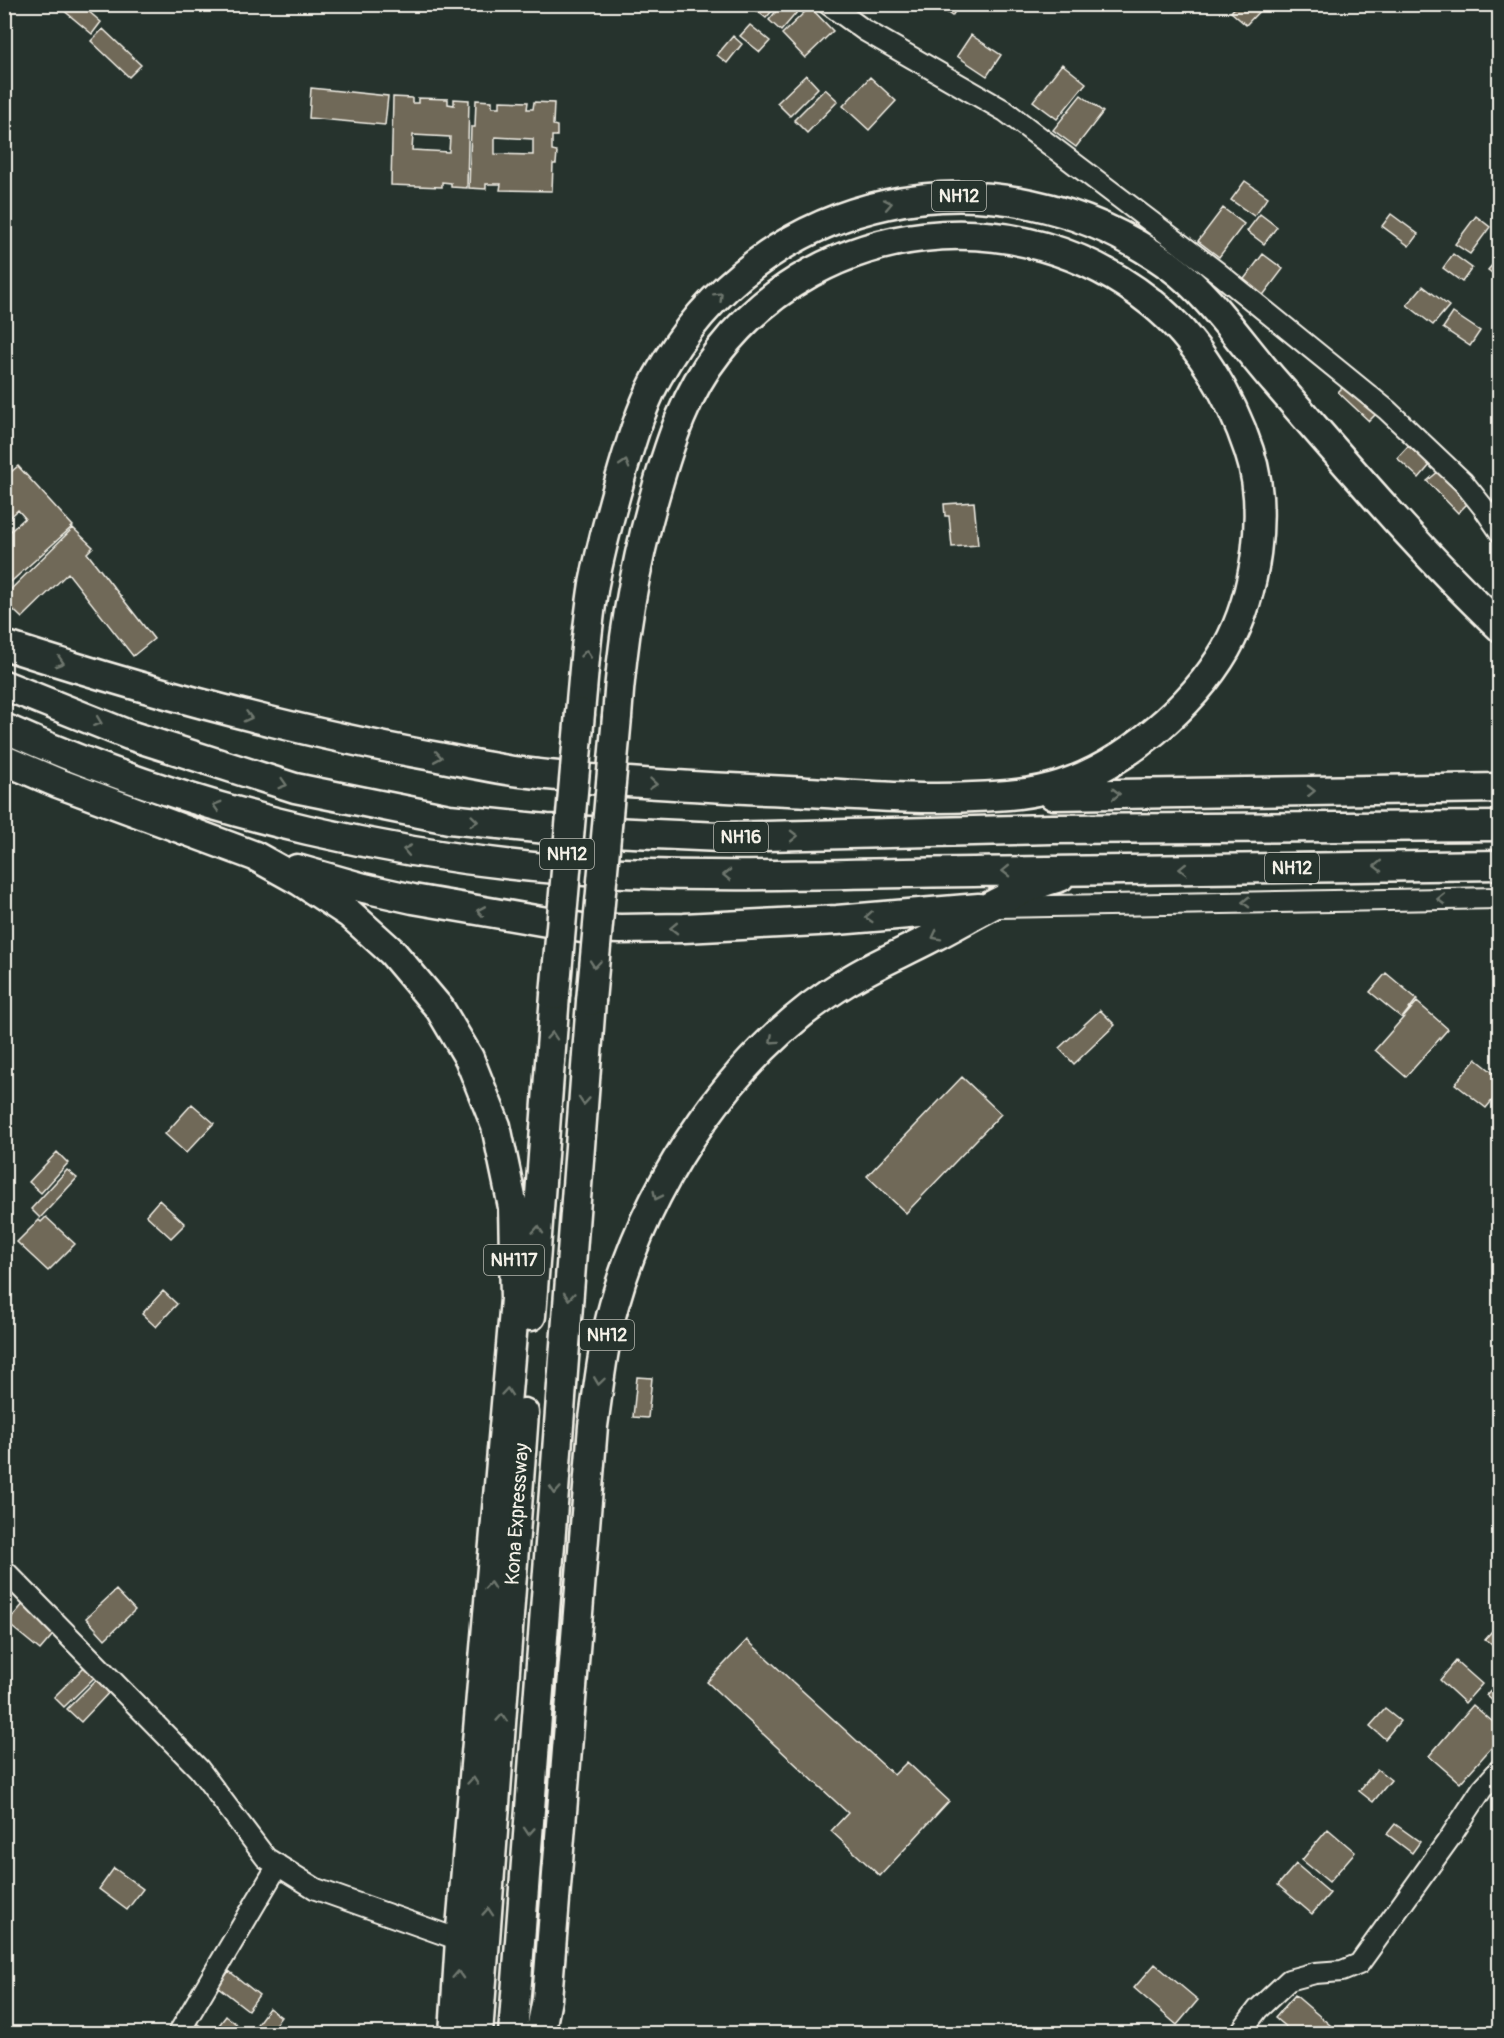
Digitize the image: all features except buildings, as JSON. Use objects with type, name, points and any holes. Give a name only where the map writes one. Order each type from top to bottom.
[{"type":"highway","name":"Kona Expressway","points":[[478,2034],[555,995],[593,588],[603,540],[626,459],[644,408],[673,352],[715,299],[738,278],[798,236],[840,217],[882,205],[925,198],[962,196],[1012,200],[1055,209],[1092,221],[1168,265],[1191,283],[1363,484],[1474,603],[1500,627]]},
{"type":"highway","name":"Kona Expressway","points":[[513,2034],[591,1001],[627,616],[636,567],[676,426],[695,386],[718,351],[781,291],[820,267],[853,253],[889,242],[923,236],[959,234],[993,236],[1052,248],[1095,267],[1126,285],[1154,305],[1182,332],[1208,365],[1231,407],[1251,454],[1257,489],[1258,528],[1255,565],[1248,598],[1236,630],[1219,661],[1187,701],[1141,741],[1092,772],[1060,786],[1015,795]]},
{"type":"highway","points":[[4,645],[172,697],[285,727],[512,770],[666,785],[936,799],[1015,795],[1500,788]]},
{"type":"highway","name":"NH16","points":[[4,685],[129,735],[295,788],[449,819],[547,829],[720,837],[1052,829],[1500,826]]},
{"type":"highway","name":"NH16","points":[[4,728],[135,781],[221,808],[313,831],[430,854],[539,868],[623,873],[753,875],[1085,870]]},
{"type":"highway","name":"NH117","points":[[4,760],[58,783],[255,856],[300,881],[350,914],[392,952],[440,1009],[469,1058],[496,1126],[513,1207],[515,1299],[454,2034]]},
{"type":"highway","points":[[255,856],[333,880],[403,897],[582,927],[684,928],[848,919],[990,907]]},
{"type":"highway","name":"NH12","points":[[540,2034],[547,1999],[593,1426],[600,1374],[614,1306],[638,1237],[665,1180],[714,1106],[766,1045],[800,1016],[848,981],[990,907],[1054,879],[1085,870],[1500,865]]},
{"type":"street","points":[[828,4],[864,30],[1005,111],[1216,271],[1387,410],[1463,482],[1484,507],[1500,532]]},
{"type":"street","points":[[990,907],[1500,898]]},
{"type":"street","points":[[4,1570],[199,1768],[266,1858],[316,1889],[460,1940]]},
{"type":"street","points":[[1239,2034],[1258,2009],[1289,1980],[1316,1972],[1342,1971],[1359,1964],[1482,1789],[1500,1769]]},
{"type":"street","points":[[178,2034],[278,1865]]}]
